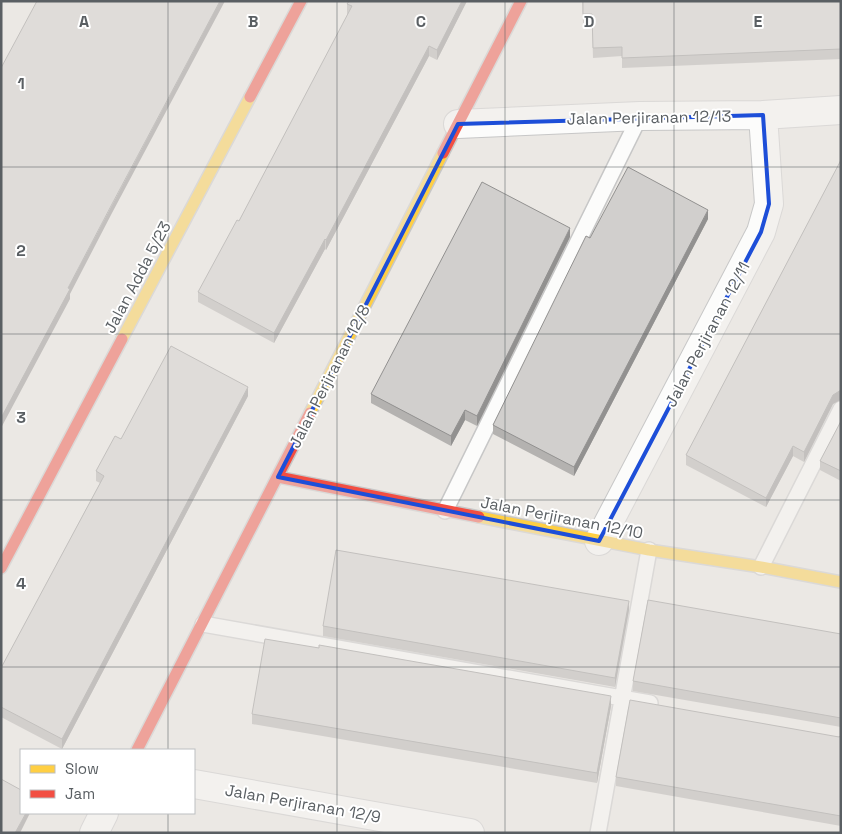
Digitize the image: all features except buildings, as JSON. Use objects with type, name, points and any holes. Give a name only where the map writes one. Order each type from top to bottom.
[{"type":"street","name":"Jalan Adda 5/23","points":[[1,568],[301,1]]},
{"type":"street","name":"Jalan Perjiranan 12/8","points":[[138,749],[522,1]]},
{"type":"street","name":"Jalan Perjiranan 12/13","points":[[458,124],[640,116],[763,115],[841,110]]},
{"type":"street","name":"Jalan Perjiranan 12/11","points":[[599,540],[761,232],[769,204],[763,115]]},
{"type":"street","name":"Jalan Perjiranan 12/10","points":[[278,477],[649,550],[761,567],[841,582]]},
{"type":"street","name":"Jalan Perjiranan 12/9","points":[[195,784],[470,833]]},
{"type":"street","points":[[94,833],[104,814]]},
{"type":"lane","points":[[445,511],[640,116]]},
{"type":"lane","points":[[761,567],[841,409]]},
{"type":"lane","points":[[598,833],[649,550]]},
{"type":"lane","points":[[203,624],[660,705]]},
{"type":"highlighted area","points":[[763,115],[769,204],[761,232],[599,541],[278,477],[458,124]]},
{"type":"traffic: slow","points":[[122,339],[250,97]]},
{"type":"traffic: slow","points":[[310,413],[443,153]]},
{"type":"traffic: slow","points":[[479,517],[649,550],[761,567],[841,582]]},
{"type":"traffic: jam","points":[[250,97],[301,1]]},
{"type":"traffic: jam","points":[[443,153],[521,1]]},
{"type":"traffic: jam","points":[[1,568],[122,339]]},
{"type":"traffic: jam","points":[[138,749],[310,413]]},
{"type":"traffic: jam","points":[[278,477],[479,517]]}]
